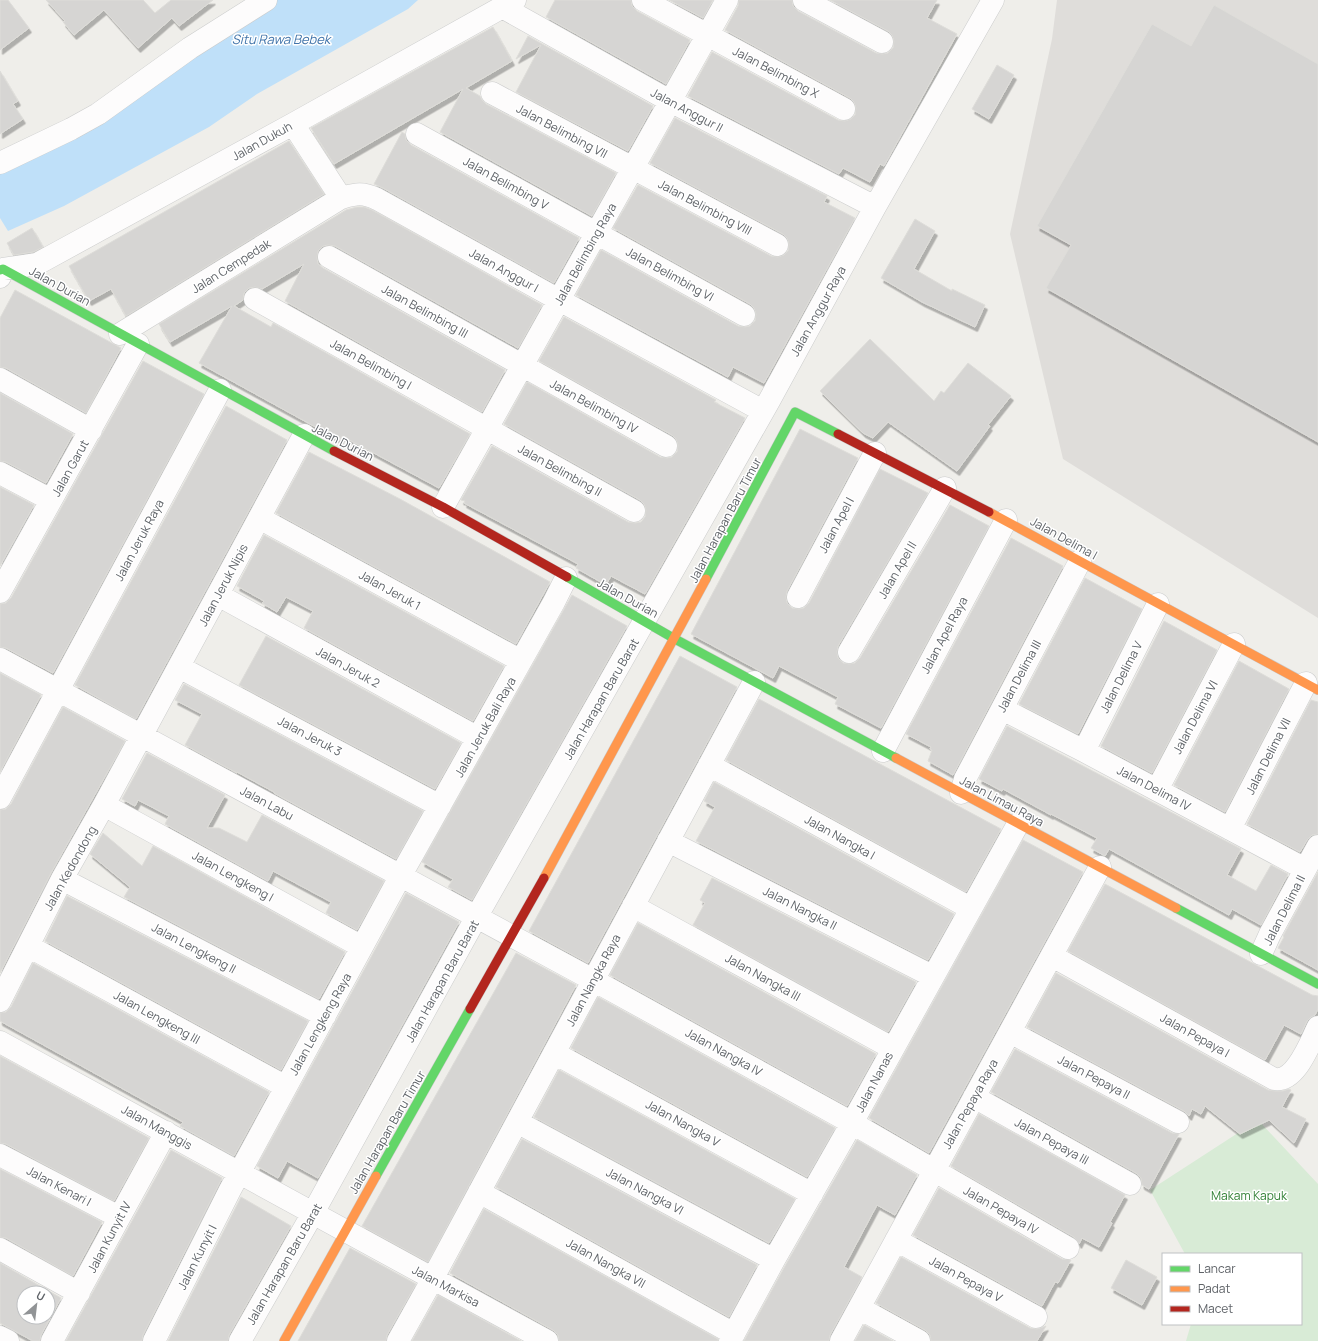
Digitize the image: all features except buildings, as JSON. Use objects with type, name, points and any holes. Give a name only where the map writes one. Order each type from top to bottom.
[{"type":"street","points":[[0,163],[71,129],[98,114],[185,52],[266,0]]},
{"type":"street","name":"Jalan Belimbing X","points":[[643,0],[844,109]]},
{"type":"street","name":"Jalan Belimbing Raya","points":[[443,507],[727,0]]},
{"type":"street","points":[[804,0],[882,42]]},
{"type":"street","name":"Jalan Anggur Raya","points":[[645,622],[875,207],[993,0]]},
{"type":"street","name":"Jalan Anggur II","points":[[508,4],[670,101],[875,207]]},
{"type":"street","name":"Jalan Dukuh","points":[[1,272],[37,264],[508,4]]},
{"type":"street","name":"Jalan Belimbing VII","points":[[492,93],[633,168]]},
{"type":"street","points":[[293,124],[341,198]]},
{"type":"street","name":"Jalan Belimbing V","points":[[417,134],[596,233]]},
{"type":"street","name":"Jalan Belimbing VIII","points":[[633,168],[777,245]]},
{"type":"street","name":"Jalan Anggur I","points":[[341,198],[358,193],[377,199],[763,411]]},
{"type":"street","name":"Jalan Cempedak","points":[[129,339],[341,198]]},
{"type":"street","name":"Jalan Belimbing VI","points":[[596,233],[744,315]]},
{"type":"street","name":"Jalan Belimbing III","points":[[329,256],[522,365]]},
{"type":"street","name":"Jalan Durian","points":[[1,272],[129,339],[304,435],[443,507],[675,639]]},
{"type":"street","name":"Jalan Belimbing I","points":[[255,299],[486,429]]},
{"type":"street","name":"Jalan Garut","points":[[0,592],[6,569],[51,500],[91,430],[129,339]]},
{"type":"street","name":"Jalan Belimbing IV","points":[[522,365],[666,446]]},
{"type":"street","points":[[0,379],[91,430]]},
{"type":"street","name":"Jalan Jeruk Raya","points":[[0,798],[220,390]]},
{"type":"street","name":"Jalan Delima I","points":[[795,412],[1006,520],[1312,687]]},
{"type":"street","name":"Jalan Harapan Baru Timur","points":[[675,639],[795,412]]},
{"type":"street","name":"Jalan Belimbing II","points":[[486,429],[634,511]]},
{"type":"street","name":"Jalan Jeruk Nipis","points":[[142,736],[304,435]]},
{"type":"street","name":"Jalan Apel I","points":[[798,597],[875,453]]},
{"type":"street","points":[[0,473],[51,500]]},
{"type":"street","name":"Jalan Apel II","points":[[849,652],[945,488]]},
{"type":"street","name":"Jalan Jeruk 1","points":[[259,518],[521,661]]},
{"type":"street","name":"Jalan Apel Raya","points":[[883,751],[1006,520]]},
{"type":"street","name":"Jalan Delima III","points":[[961,793],[965,779],[1080,561]]},
{"type":"street","name":"Jalan Jeruk Bali Raya","points":[[401,875],[566,578]]},
{"type":"street","name":"Jalan Jeruk 2","points":[[218,595],[478,738]]},
{"type":"street","name":"Jalan Delima V","points":[[1084,751],[1158,604]]},
{"type":"street","name":"Jalan Harapan Baru Barat","points":[[240,1341],[313,1213],[477,916],[645,622]]},
{"type":"street","points":[[512,935],[675,639]]},
{"type":"street","name":"Jalan Limau Raya","points":[[675,639],[1318,984]]},
{"type":"street","name":"Jalan Delima VI","points":[[1157,790],[1234,644]]},
{"type":"street","name":"Jalan Labu","points":[[0,658],[512,935]]},
{"type":"street","name":"Jalan Jeruk 3","points":[[179,666],[440,806]]},
{"type":"street","name":"Jalan Nangka Raya","points":[[398,1341],[754,682]]},
{"type":"street","name":"Jalan Delima VII","points":[[1230,829],[1312,687]]},
{"type":"street","name":"Jalan Delima IV","points":[[1002,709],[1305,869]]},
{"type":"street","name":"Jalan Kedondong","points":[[0,1002],[62,879],[142,736]]},
{"type":"street","name":"Jalan Nangka I","points":[[709,765],[970,908]]},
{"type":"street","name":"Jalan Lengkeng I","points":[[104,805],[362,947]]},
{"type":"street","name":"Jalan Nanas","points":[[732,1338],[932,976],[1018,824]]},
{"type":"street","name":"Jalan Nangka II","points":[[668,841],[932,976]]},
{"type":"street","name":"Jalan Delima II","points":[[1261,954],[1318,846]]},
{"type":"street","name":"Jalan Pepaya Raya","points":[[841,1341],[1100,867]]},
{"type":"street","name":"Jalan Lengkeng Raya","points":[[240,1173],[401,875]]},
{"type":"street","name":"Jalan Lengkeng II","points":[[62,879],[325,1016]]},
{"type":"street","name":"Jalan Nangka III","points":[[633,906],[892,1048]]},
{"type":"street","name":"Jalan Harapan Baru Timur","points":[[284,1341],[344,1231],[512,935]]},
{"type":"street","name":"Jalan Nangka IV","points":[[512,935],[852,1123],[934,1171]]},
{"type":"street","name":"Jalan Lengkeng III","points":[[28,946],[286,1087]]},
{"type":"street","name":"Jalan Pepaya I","points":[[1052,956],[1274,1079],[1279,1080],[1288,1077],[1295,1070],[1318,1027]]},
{"type":"street","name":"Jalan Pepaya II","points":[[1010,1032],[1178,1122]]},
{"type":"street","name":"Jalan Manggis","points":[[0,1042],[313,1213]]},
{"type":"street","name":"Jalan Nangka V","points":[[554,1053],[812,1194]]},
{"type":"street","name":"Jalan Pepaya III","points":[[974,1097],[1130,1184]]},
{"type":"street","name":"Jalan Nangka VI","points":[[517,1122],[774,1260]]},
{"type":"street","name":"Jalan Kunyit IV","points":[[52,1341],[166,1132]]},
{"type":"street","name":"Jalan Kenari I","points":[[0,1155],[119,1217]]},
{"type":"street","name":"Jalan Pepaya IV","points":[[934,1171],[1068,1248]]},
{"type":"street","name":"Jalan Kunyit I","points":[[154,1341],[240,1173]]},
{"type":"street","name":"Jalan Nangka VII","points":[[479,1192],[732,1338]]},
{"type":"street","name":"Jalan Markisa","points":[[313,1213],[547,1341]]},
{"type":"street","name":"Jalan Pepaya V","points":[[896,1240],[1036,1317]]},
{"type":"street","points":[[0,1249],[78,1293]]},
{"type":"street","points":[[859,1308],[919,1341]]},
{"type":"street","points":[[0,1337],[8,1341]]},
{"type":"shaded area","points":[[1057,0],[1318,0],[1318,618],[1063,459],[1010,234],[1052,39]]},
{"type":"green space","name":"Makam Kapuk","points":[[1258,1120],[1318,1184],[1318,1341],[1186,1341],[1191,1325],[1302,1325],[1302,1253],[1184,1253],[1150,1190]]},
{"type":"water","name":"Situ Rawa Bebek","points":[[274,0],[418,0],[408,9],[257,94],[209,127],[64,206],[8,231],[0,218],[0,165]]},
{"type":"traffic: fast","points":[[0,270],[3,269],[334,451]]},
{"type":"traffic: fast","points":[[706,579],[795,412],[838,434]]},
{"type":"traffic: fast","points":[[567,577],[675,639],[896,758]]},
{"type":"traffic: fast","points":[[1176,908],[1318,984]]},
{"type":"traffic: fast","points":[[376,1176],[470,1009]]},
{"type":"traffic: slow","points":[[989,512],[1318,690]]},
{"type":"traffic: slow","points":[[544,878],[706,579]]},
{"type":"traffic: slow","points":[[896,758],[1176,908]]},
{"type":"traffic: slow","points":[[284,1341],[376,1176]]},
{"type":"traffic: jam","points":[[838,434],[989,512]]},
{"type":"traffic: jam","points":[[334,451],[443,507],[567,577]]},
{"type":"traffic: jam","points":[[470,1009],[544,878]]}]
